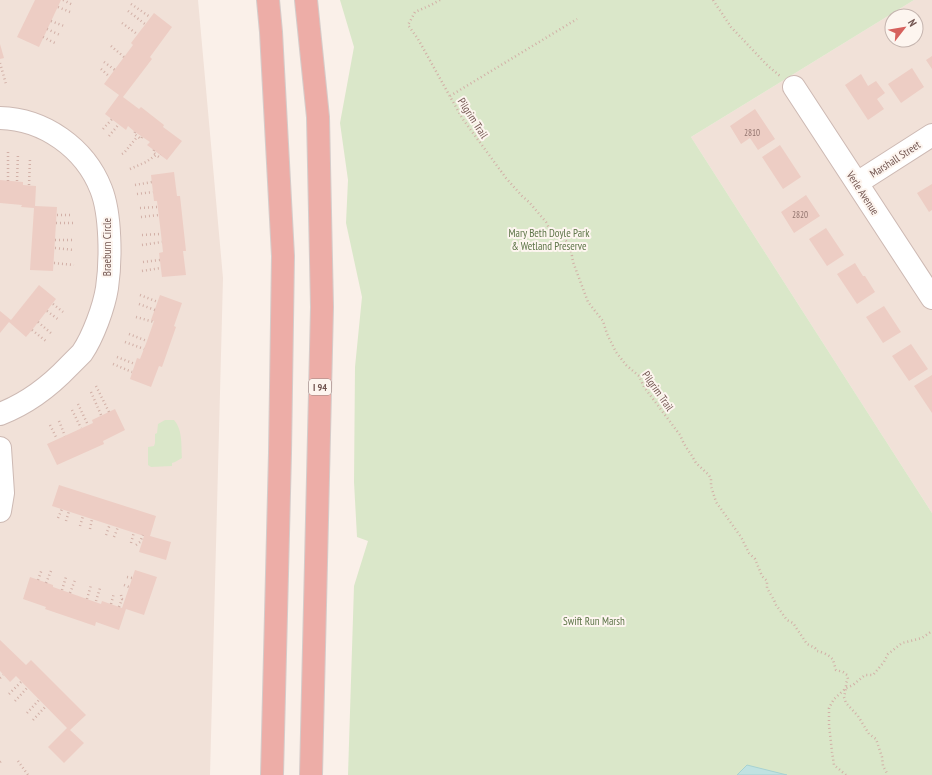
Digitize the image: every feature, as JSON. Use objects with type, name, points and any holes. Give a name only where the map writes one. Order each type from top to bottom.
[{"type":"highway","points":[[268,0],[283,256],[272,775]]},
{"type":"highway","name":"I 94","points":[[306,0],[318,117],[322,307],[311,775]]},
{"type":"street","name":"Verle Avenue","points":[[794,87],[932,298]]},
{"type":"street","name":"Braeburn Circle","points":[[0,118],[24,121],[45,129],[62,139],[85,161],[102,190],[108,217],[110,254],[107,288],[103,303],[94,331],[81,353],[57,378],[26,401],[0,414]]},
{"type":"street","name":"Marshall Street","points":[[857,183],[932,135]]},
{"type":"street","points":[[0,448],[3,493],[0,511]]},
{"type":"path","points":[[63,0],[73,5]]},
{"type":"path","name":"Pilgrim Trail","points":[[440,0],[415,12],[408,25],[418,39],[466,124],[506,178],[529,202],[553,233],[566,241],[570,247],[573,262],[588,302],[603,321],[607,334],[616,352],[626,365],[639,376],[644,387],[680,435],[696,463],[709,475],[716,502],[741,537],[749,553],[755,559],[762,576],[767,582],[767,588],[776,605],[787,620],[793,623],[807,644],[815,648],[817,651],[829,656],[834,661],[836,670],[846,673],[848,679],[844,697],[846,703],[858,716],[869,734],[876,739],[883,766],[888,775]]},
{"type":"path","points":[[713,0],[731,27],[768,66],[794,87]]},
{"type":"path","points":[[131,4],[150,17]]},
{"type":"path","points":[[58,6],[70,12]]},
{"type":"path","points":[[128,12],[145,24]]},
{"type":"path","points":[[450,96],[576,18]]},
{"type":"path","points":[[51,21],[64,26]]},
{"type":"path","points":[[122,23],[137,34]]},
{"type":"path","points":[[47,29],[60,35]]},
{"type":"path","points":[[43,37],[55,43]]},
{"type":"path","points":[[111,46],[124,57]]},
{"type":"path","points":[[104,62],[115,70]]},
{"type":"path","points":[[0,63],[6,84]]},
{"type":"path","points":[[101,69],[110,77]]},
{"type":"path","points":[[103,129],[112,119]]},
{"type":"path","points":[[109,136],[119,124]]},
{"type":"path","points":[[135,132],[134,134],[137,137]]},
{"type":"path","points":[[137,137],[141,139],[142,137]]},
{"type":"path","points":[[122,154],[137,137]]},
{"type":"path","points":[[154,150],[153,152],[159,158],[161,155]]},
{"type":"path","points":[[8,152],[8,181]]},
{"type":"path","points":[[17,181],[18,154]]},
{"type":"path","points":[[130,169],[146,162],[156,155]]},
{"type":"path","points":[[29,185],[30,159]]},
{"type":"path","points":[[135,185],[152,182]]},
{"type":"path","points":[[137,194],[153,192]]},
{"type":"path","points":[[140,208],[158,207]]},
{"type":"path","points":[[57,215],[72,215]]},
{"type":"path","points":[[141,217],[158,215]]},
{"type":"path","points":[[56,223],[73,224]]},
{"type":"path","points":[[142,236],[161,234]]},
{"type":"path","points":[[55,240],[74,240]]},
{"type":"path","points":[[142,245],[162,242]]},
{"type":"path","points":[[55,248],[74,250]]},
{"type":"path","points":[[143,262],[160,260]]},
{"type":"path","points":[[54,263],[74,265]]},
{"type":"path","points":[[142,271],[161,268]]},
{"type":"path","points":[[140,295],[158,302]]},
{"type":"path","points":[[53,304],[63,312]]},
{"type":"path","points":[[138,304],[155,310]]},
{"type":"path","points":[[48,311],[59,320]]},
{"type":"path","points":[[136,317],[154,322]]},
{"type":"path","points":[[38,322],[52,334]]},
{"type":"path","points":[[32,330],[46,342]]},
{"type":"path","points":[[129,334],[147,341]]},
{"type":"path","points":[[125,342],[144,349]]},
{"type":"path","points":[[117,356],[135,364]]},
{"type":"path","points":[[113,364],[132,372]]},
{"type":"path","points":[[96,386],[109,412]]},
{"type":"path","points":[[91,392],[101,415]]},
{"type":"path","points":[[78,404],[88,425]]},
{"type":"path","points":[[72,410],[81,428]]},
{"type":"path","points":[[59,421],[65,436]]},
{"type":"path","points":[[50,425],[57,439]]},
{"type":"path","points":[[58,518],[62,509]]},
{"type":"path","points":[[66,521],[69,511]]},
{"type":"path","points":[[80,526],[83,516]]},
{"type":"path","points":[[90,529],[92,519]]},
{"type":"path","points":[[106,535],[110,524]]},
{"type":"path","points":[[114,538],[118,527]]},
{"type":"path","points":[[131,543],[134,532]]},
{"type":"path","points":[[136,545],[141,541],[143,535]]},
{"type":"path","points":[[38,580],[42,568]]},
{"type":"path","points":[[46,583],[50,571]]},
{"type":"path","points":[[127,576],[132,578]]},
{"type":"path","points":[[62,590],[66,577]]},
{"type":"path","points":[[70,593],[75,580]]},
{"type":"path","points":[[124,584],[129,587]]},
{"type":"path","points":[[87,599],[92,585]]},
{"type":"path","points":[[96,602],[100,588]]},
{"type":"path","points":[[111,604],[114,593]]},
{"type":"path","points":[[120,607],[124,599],[121,595]]},
{"type":"path","points":[[846,775],[834,764],[832,752],[829,708],[834,699],[846,688],[853,685],[865,675],[873,675],[884,662],[888,654],[902,643],[922,638],[932,631]]},
{"type":"path","points":[[0,678],[3,675]]},
{"type":"path","points":[[9,694],[21,682]]},
{"type":"path","points":[[15,701],[27,688]]},
{"type":"path","points":[[27,713],[40,700]]},
{"type":"path","points":[[33,720],[46,706]]},
{"type":"path","points":[[18,761],[28,775]]},
{"type":"shaded area","points":[[0,0],[198,0],[223,278],[210,775],[0,775]]},
{"type":"shaded area","points":[[914,0],[932,0],[932,513],[691,137],[884,18],[884,48],[924,48],[924,8],[901,8]]},
{"type":"green space","name":"Mary Beth Doyle Park & Wetland Preserve","points":[[340,0],[914,0],[901,8],[884,8],[884,18],[691,137],[932,513],[932,775],[348,775],[354,586],[368,541],[357,537],[354,482],[355,367],[362,297],[346,223],[348,180],[340,123],[354,47]]},
{"type":"green space","points":[[165,420],[174,420],[179,428],[182,458],[172,463],[172,466],[151,467],[148,465],[148,447],[154,446],[158,424]]},
{"type":"water","points":[[747,765],[787,775],[737,775]]},
{"type":"building","points":[[35,0],[61,0],[39,47],[17,37]]},
{"type":"building","points":[[154,13],[172,27],[150,57],[152,59],[123,97],[139,109],[141,107],[164,125],[163,127],[182,141],[167,160],[147,145],[150,142],[128,126],[126,130],[105,114],[119,95],[104,84],[133,45],[131,43]]},
{"type":"building","points":[[0,44],[4,58],[0,59]]},
{"type":"building","points":[[932,56],[932,69],[926,60]]},
{"type":"building","points":[[912,68],[924,87],[901,103],[888,84]]},
{"type":"building","points":[[861,74],[868,86],[876,81],[885,93],[877,99],[884,109],[868,120],[845,85]]},
{"type":"building","points":[[755,109],[775,139],[758,150],[750,138],[741,144],[730,126]]},
{"type":"building","points":[[780,145],[801,177],[783,189],[762,157]]},
{"type":"building","points":[[174,172],[177,196],[180,196],[186,251],[183,251],[186,275],[162,277],[159,253],[163,252],[157,201],[154,201],[151,175]]},
{"type":"building","points":[[0,180],[23,182],[23,185],[36,186],[35,206],[57,207],[53,271],[30,270],[34,208],[21,207],[22,205],[0,203]]},
{"type":"building","points":[[932,184],[932,210],[929,212],[917,193]]},
{"type":"building","points":[[806,195],[820,216],[794,233],[781,212]]},
{"type":"building","points":[[826,228],[844,255],[827,266],[809,239]]},
{"type":"building","points":[[855,263],[875,292],[857,304],[837,274]]},
{"type":"building","points":[[39,285],[56,299],[32,330],[26,337],[9,322],[0,333],[0,311],[11,320]]},
{"type":"building","points":[[160,295],[182,303],[174,326],[176,327],[162,367],[159,366],[151,387],[130,379],[137,358],[140,359],[147,341],[154,321],[151,320]]},
{"type":"building","points":[[884,306],[901,332],[883,343],[866,317]]},
{"type":"building","points":[[911,344],[928,369],[909,381],[892,356]]},
{"type":"building","points":[[932,375],[932,413],[914,386]]},
{"type":"building","points":[[115,409],[125,430],[103,441],[104,444],[57,465],[47,444],[93,423],[92,420]]},
{"type":"building","points":[[59,485],[156,516],[150,536],[171,542],[166,560],[139,552],[144,536],[52,506]]},
{"type":"building","points":[[135,570],[157,577],[144,615],[126,609],[119,630],[96,622],[95,626],[45,609],[46,607],[23,599],[30,577],[101,604],[102,601],[122,608]]},
{"type":"building","points":[[0,640],[26,665],[31,660],[86,715],[70,730],[84,743],[64,763],[48,747],[67,728],[16,676],[10,682],[0,671]]},
{"type":"park label","name":"Swift Run Marsh","points":[[594,621]]}]
